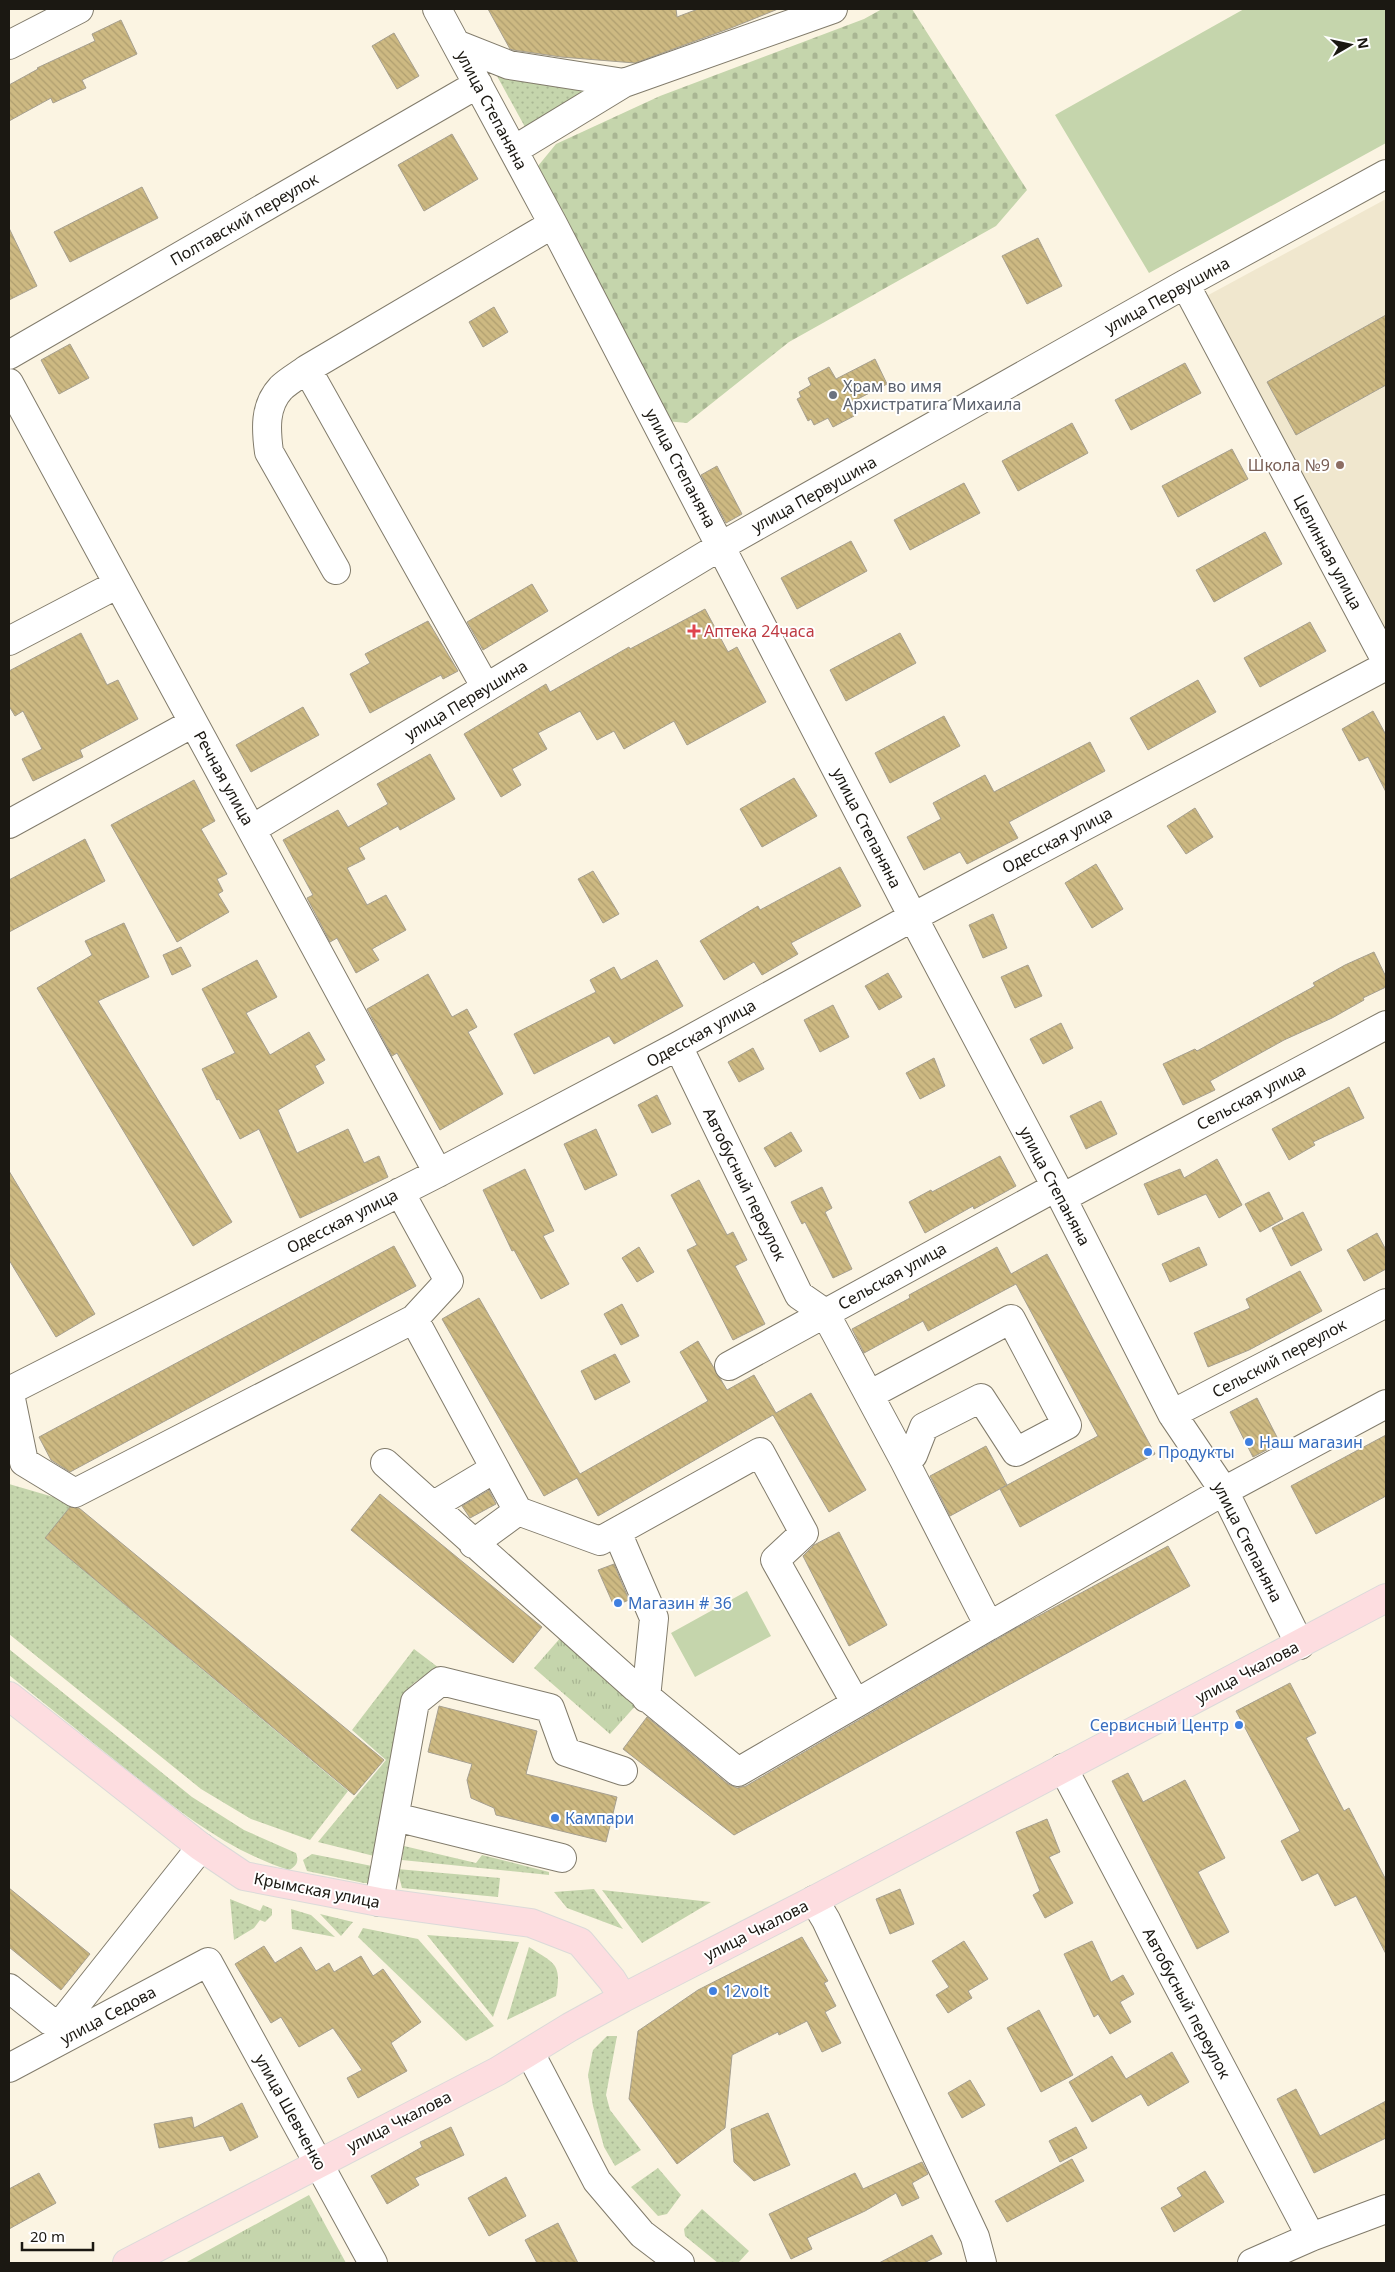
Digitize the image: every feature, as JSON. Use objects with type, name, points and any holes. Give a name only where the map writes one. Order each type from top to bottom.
[{"type":"main road","name":"улица Чкалова","points":[[127,2263],[530,2053],[570,2027],[623,1998],[814,1900],[1386,1598]]},
{"type":"main road","name":"Крымская улица","points":[[9,1696],[201,1847],[244,1876],[379,1902],[531,1923],[580,1942],[612,1980],[623,1998]]},
{"type":"street","points":[[9,45],[79,9]]},
{"type":"street","name":"улица Степаняна","points":[[437,9],[553,224],[913,916],[1059,1192],[1172,1414],[1224,1491],[1300,1645]]},
{"type":"street","points":[[514,150],[624,84],[833,9]]},
{"type":"street","points":[[456,44],[509,65],[624,84]]},
{"type":"street","name":"Полтавский переулок","points":[[9,355],[478,84]]},
{"type":"street","name":"улица Первушина","points":[[252,829],[721,546],[1186,284],[1386,174]]},
{"type":"street","points":[[336,570],[269,452],[266,430],[268,409],[281,388],[307,369],[553,224]]},
{"type":"street","name":"Целинная улица","points":[[1186,284],[1386,662]]},
{"type":"street","points":[[307,369],[486,688]]},
{"type":"street","name":"Речная улица","points":[[9,383],[438,1173]]},
{"type":"street","points":[[9,641],[118,584]]},
{"type":"street","name":"Одесская улица","points":[[10,1390],[438,1173],[678,1046],[913,916],[1386,666]]},
{"type":"street","points":[[9,824],[193,722]]},
{"type":"street","name":"Сельская улица","points":[[729,1366],[825,1313],[1386,1025]]},
{"type":"street","name":"Автобусный переулок","points":[[678,1046],[799,1295],[825,1313]]},
{"type":"street","points":[[10,1390],[16,1468],[75,1493],[414,1319],[449,1281],[400,1192]]},
{"type":"street","name":"Сельский переулок","points":[[1172,1414],[1386,1302]]},
{"type":"street","points":[[825,1313],[904,1460],[989,1626]]},
{"type":"street","points":[[414,1319],[518,1511],[600,1541],[760,1452],[804,1533],[775,1560],[855,1702]]},
{"type":"street","points":[[869,1395],[1011,1319],[1067,1425],[1016,1452],[981,1398],[924,1427],[913,1455],[904,1460]]},
{"type":"street","points":[[385,1462],[434,1505],[473,1544],[646,1698],[738,1772],[855,1702],[1224,1491],[1386,1404]]},
{"type":"street","points":[[434,1505],[494,1469]]},
{"type":"street","points":[[473,1544],[518,1511]]},
{"type":"street","points":[[617,1532],[654,1618],[646,1698]]},
{"type":"street","points":[[379,1902],[415,1702],[441,1681],[550,1708],[566,1752],[623,1771]]},
{"type":"street","name":"Автобусный переулок","points":[[1064,1768],[1311,2237]]},
{"type":"street","points":[[395,1818],[562,1858]]},
{"type":"street","points":[[9,1988],[50,2021],[64,2021],[201,1847]]},
{"type":"street","points":[[814,1900],[830,1929],[975,2237],[982,2263]]},
{"type":"street","name":"улица Седова","points":[[9,2068],[208,1962]]},
{"type":"street","name":"улица Шевченко","points":[[208,1962],[373,2263]]},
{"type":"street","points":[[530,2053],[597,2181],[642,2234],[680,2263]]},
{"type":"street","points":[[1252,2263],[1311,2237],[1386,2209]]},
{"type":"shaded area","name":"Школа №9","points":[[1386,199],[1386,631],[1201,299]]},
{"type":"green space","points":[[882,9],[912,9],[1027,190],[996,226],[789,342],[687,423],[665,421],[536,181],[538,166],[556,144],[660,96],[864,19]]},
{"type":"green space","points":[[1244,9],[1386,9],[1386,143],[1149,273],[1055,115]]},
{"type":"green space","points":[[497,76],[595,91],[525,127]]},
{"type":"green space","points":[[9,1484],[74,1503],[45,1538],[348,1791],[310,1840],[251,1819],[201,1789],[9,1634]]},
{"type":"green space","points":[[747,1591],[771,1636],[695,1677],[671,1633]]},
{"type":"green space","points":[[562,1636],[638,1703],[610,1734],[534,1668]]},
{"type":"green space","points":[[9,1649],[192,1797],[244,1830],[296,1853],[296,1865],[289,1870],[243,1851],[201,1826],[161,1797],[9,1675]]},
{"type":"green space","points":[[414,1649],[443,1671],[421,1678],[404,1694],[374,1856],[318,1842],[386,1760],[352,1730]]},
{"type":"green space","points":[[404,1846],[476,1863],[482,1855],[549,1872],[549,1875],[402,1860]]},
{"type":"green space","points":[[312,1854],[372,1866],[370,1883],[307,1871],[303,1860]]},
{"type":"green space","points":[[397,1869],[500,1878],[498,1897],[402,1888]]},
{"type":"green space","points":[[594,1889],[623,1929],[567,1908],[554,1892]]},
{"type":"green space","points":[[602,1890],[711,1902],[642,1943]]},
{"type":"green space","points":[[230,1899],[260,1911],[263,1905],[272,1909],[272,1915],[265,1922],[260,1920],[254,1928],[234,1940]]},
{"type":"green space","points":[[291,1909],[311,1915],[335,1937],[292,1929]]},
{"type":"green space","points":[[320,1914],[353,1922],[341,1936]]},
{"type":"green space","points":[[363,1928],[418,1939],[494,2026],[466,2041],[358,1937]]},
{"type":"green space","points":[[427,1935],[519,1942],[493,2017]]},
{"type":"green space","points":[[529,1947],[551,1961],[557,1970],[558,1985],[556,1996],[507,2020]]},
{"type":"green space","points":[[607,2036],[617,2036],[606,2095],[610,2110],[641,2150],[615,2166],[604,2147],[593,2106],[588,2075],[593,2050]]},
{"type":"green space","points":[[658,2168],[681,2195],[667,2214],[658,2216],[631,2187]]},
{"type":"green space","points":[[309,2195],[346,2263],[185,2263]]},
{"type":"green space","points":[[702,2209],[749,2251],[738,2263],[718,2263],[685,2236],[684,2229]]},
{"type":"building","points":[[488,9],[676,9],[677,17],[698,9],[778,9],[635,63],[561,57],[510,49]]},
{"type":"building","points":[[121,20],[137,54],[82,80],[86,88],[53,103],[51,98],[9,121],[9,85],[37,68],[95,41],[92,34]]},
{"type":"building","points":[[394,33],[419,76],[397,89],[372,46]]},
{"type":"building","points":[[452,134],[478,179],[424,211],[398,165]]},
{"type":"building","points":[[142,187],[158,218],[70,262],[54,232]]},
{"type":"building","points":[[9,228],[37,286],[9,300]]},
{"type":"building","points":[[1038,238],[1062,286],[1027,304],[1002,256]]},
{"type":"building","points":[[494,307],[508,332],[483,347],[469,322]]},
{"type":"building","points":[[1386,315],[1386,385],[1296,435],[1267,382]]},
{"type":"building","points":[[70,344],[89,378],[59,394],[41,360]]},
{"type":"building","name":"Храм во имя Архистратига Михаила","points":[[875,359],[887,384],[848,404],[854,416],[833,427],[828,418],[814,425],[811,419],[808,421],[797,399],[801,397],[799,392],[811,385],[808,378],[829,367],[836,379]]},
{"type":"building","points":[[1185,363],[1201,393],[1131,430],[1115,400]]},
{"type":"building","points":[[1072,423],[1088,453],[1018,491],[1002,461]]},
{"type":"building","points":[[1232,449],[1248,479],[1178,517],[1162,486]]},
{"type":"building","points":[[717,466],[742,514],[726,523],[701,475]]},
{"type":"building","points":[[964,483],[980,513],[910,550],[894,520]]},
{"type":"building","points":[[1265,532],[1282,564],[1214,602],[1196,570]]},
{"type":"building","points":[[851,541],[867,571],[797,609],[781,578]]},
{"type":"building","points":[[532,584],[548,611],[483,650],[467,622]]},
{"type":"building","points":[[705,609],[728,652],[737,647],[766,702],[687,745],[674,721],[624,749],[614,731],[597,740],[580,711],[538,733],[547,749],[512,769],[521,785],[501,797],[464,734],[546,684],[550,692],[629,647],[630,649]]},
{"type":"building","points":[[428,621],[458,671],[443,679],[441,675],[370,713],[350,674],[370,663],[365,654]]},
{"type":"building","points":[[1310,622],[1326,651],[1260,687],[1244,658]]},
{"type":"building","points":[[81,633],[107,685],[118,680],[138,719],[80,750],[83,757],[33,781],[22,759],[42,749],[23,711],[15,716],[9,706],[9,671]]},
{"type":"building","points":[[900,633],[916,663],[846,701],[830,670]]},
{"type":"building","points":[[1198,680],[1216,712],[1148,750],[1130,718]]},
{"type":"building","points":[[303,707],[319,735],[251,772],[236,745]]},
{"type":"building","points":[[1373,711],[1386,735],[1386,792],[1368,757],[1359,761],[1342,729]]},
{"type":"building","points":[[944,716],[960,746],[890,783],[875,753]]},
{"type":"building","points":[[1090,742],[1105,771],[1009,822],[1018,838],[967,864],[960,852],[924,870],[907,837],[941,819],[933,803],[985,775],[994,792]]},
{"type":"building","points":[[430,754],[455,799],[400,830],[398,826],[359,848],[365,859],[347,868],[367,905],[386,895],[406,930],[372,949],[379,960],[356,973],[337,938],[330,942],[307,898],[313,895],[283,840],[338,810],[348,827],[388,804],[377,784]]},
{"type":"building","points":[[794,778],[817,816],[762,847],[740,809]]},
{"type":"building","points":[[194,780],[215,821],[201,829],[227,874],[217,879],[223,891],[218,894],[229,912],[177,942],[111,825]]},
{"type":"building","points":[[1195,808],[1213,837],[1186,854],[1167,826]]},
{"type":"building","points":[[85,839],[105,881],[9,932],[9,880]]},
{"type":"building","points":[[1096,864],[1123,909],[1092,928],[1065,883]]},
{"type":"building","points":[[840,867],[861,906],[791,943],[798,954],[762,975],[754,962],[724,980],[700,941],[758,906],[760,910]]},
{"type":"building","points":[[593,871],[619,914],[603,923],[578,879]]},
{"type":"building","points":[[993,914],[1007,948],[983,958],[969,925]]},
{"type":"building","points":[[124,923],[149,977],[98,1001],[232,1222],[193,1246],[37,988],[92,955],[85,941]]},
{"type":"building","points":[[181,947],[191,966],[172,975],[163,955]]},
{"type":"building","points":[[1374,952],[1386,977],[1386,987],[1363,998],[1364,1000],[1332,1018],[1284,1040],[1210,1081],[1215,1090],[1183,1105],[1163,1064],[1195,1049],[1197,1051],[1315,986],[1313,983],[1345,965]]},
{"type":"building","points":[[257,960],[277,997],[246,1013],[270,1055],[309,1032],[325,1060],[315,1066],[324,1083],[278,1110],[297,1153],[348,1129],[364,1163],[379,1156],[388,1177],[300,1218],[259,1129],[240,1139],[219,1099],[217,1100],[202,1069],[235,1053],[202,989]]},
{"type":"building","points":[[657,960],[683,1006],[614,1044],[609,1036],[534,1074],[514,1034],[596,992],[590,980],[614,967],[621,980]]},
{"type":"building","points":[[1028,965],[1042,996],[1015,1008],[1001,977]]},
{"type":"building","points":[[888,973],[902,997],[879,1010],[865,986]]},
{"type":"building","points":[[428,974],[452,1017],[467,1009],[477,1027],[468,1032],[503,1094],[440,1130],[397,1053],[392,1056],[367,1009]]},
{"type":"building","points":[[833,1005],[849,1037],[820,1052],[804,1020]]},
{"type":"building","points":[[1061,1023],[1073,1048],[1043,1064],[1030,1039]]},
{"type":"building","points":[[753,1048],[764,1069],[739,1082],[728,1062]]},
{"type":"building","points":[[934,1058],[945,1086],[920,1099],[906,1073]]},
{"type":"building","points":[[1349,1087],[1364,1118],[1313,1142],[1315,1145],[1289,1160],[1272,1129]]},
{"type":"building","points":[[657,1095],[671,1124],[652,1133],[638,1105]]},
{"type":"building","points":[[1101,1101],[1117,1134],[1086,1149],[1070,1116]]},
{"type":"building","points":[[596,1129],[617,1175],[585,1190],[564,1144]]},
{"type":"building","points":[[791,1132],[802,1151],[775,1167],[764,1148]]},
{"type":"building","points":[[1000,1156],[1016,1186],[974,1209],[973,1206],[925,1233],[909,1202]]},
{"type":"building","points":[[1217,1159],[1242,1205],[1219,1218],[1206,1194],[1158,1215],[1144,1184],[1180,1169],[1184,1178]]},
{"type":"building","points":[[525,1169],[554,1231],[543,1236],[569,1284],[541,1299],[514,1250],[512,1251],[483,1190]]},
{"type":"building","points":[[9,1171],[95,1314],[56,1337],[9,1260]]},
{"type":"building","points":[[699,1180],[727,1235],[733,1232],[747,1260],[735,1266],[765,1324],[733,1340],[687,1250],[697,1245],[671,1195]]},
{"type":"building","points":[[822,1187],[832,1208],[825,1212],[852,1269],[833,1278],[805,1222],[802,1224],[791,1202]]},
{"type":"building","points":[[1269,1192],[1283,1219],[1260,1232],[1245,1204]]},
{"type":"building","points":[[1303,1212],[1322,1250],[1291,1266],[1272,1228]]},
{"type":"building","points":[[1377,1233],[1386,1250],[1386,1269],[1364,1281],[1347,1250]]},
{"type":"building","points":[[394,1246],[416,1286],[70,1472],[51,1460],[39,1437]]},
{"type":"building","points":[[639,1247],[654,1272],[637,1282],[622,1258]]},
{"type":"building","points":[[997,1247],[1011,1274],[1047,1254],[1155,1454],[1020,1527],[1000,1489],[1098,1436],[1016,1284],[928,1331],[923,1321],[864,1353],[852,1329],[910,1298],[909,1295]]},
{"type":"building","points":[[1199,1247],[1207,1265],[1170,1282],[1162,1264]]},
{"type":"building","points":[[1300,1271],[1322,1311],[1249,1350],[1208,1367],[1194,1333],[1250,1308],[1246,1299]]},
{"type":"building","points":[[479,1298],[580,1474],[708,1401],[680,1352],[698,1341],[727,1390],[754,1375],[776,1413],[811,1393],[866,1490],[829,1512],[773,1415],[598,1516],[577,1478],[544,1496],[442,1319]]},
{"type":"building","points":[[622,1304],[639,1336],[621,1345],[604,1314]]},
{"type":"building","points":[[615,1354],[630,1382],[595,1400],[581,1371]]},
{"type":"building","points":[[1257,1398],[1280,1443],[1253,1457],[1230,1412]]},
{"type":"building","points":[[1386,1435],[1386,1496],[1316,1534],[1291,1486]]},
{"type":"building","points":[[986,1446],[1007,1485],[950,1516],[930,1476]]},
{"type":"building","points":[[489,1490],[496,1504],[470,1518],[462,1506]]},
{"type":"building","points":[[380,1494],[542,1627],[513,1663],[351,1530]]},
{"type":"building","points":[[70,1507],[79,1508],[384,1760],[354,1795],[45,1538]]},
{"type":"building","points":[[839,1532],[887,1625],[849,1646],[803,1556],[814,1545]]},
{"type":"building","points":[[1168,1546],[1190,1586],[734,1835],[623,1749],[647,1717],[728,1784],[737,1788],[746,1786],[1018,1627]]},
{"type":"building","points":[[614,1564],[629,1600],[614,1606],[598,1570]]},
{"type":"building","points":[[1290,1683],[1316,1733],[1306,1738],[1344,1811],[1349,1808],[1386,1880],[1386,1954],[1356,1896],[1335,1906],[1318,1873],[1302,1881],[1281,1841],[1300,1831],[1236,1711]]},
{"type":"building","points":[[439,1706],[537,1731],[526,1774],[617,1797],[606,1842],[496,1815],[494,1808],[471,1798],[467,1780],[472,1764],[428,1752]]},
{"type":"building","points":[[1128,1773],[1143,1802],[1185,1780],[1225,1858],[1198,1872],[1229,1932],[1197,1949],[1112,1781]]},
{"type":"building","points":[[1047,1819],[1060,1852],[1049,1857],[1073,1903],[1045,1918],[1033,1895],[1040,1891],[1016,1832]]},
{"type":"building","points":[[9,1888],[90,1954],[61,1990],[9,1947]]},
{"type":"building","points":[[900,1889],[914,1924],[890,1934],[876,1899]]},
{"type":"building","points":[[802,1937],[828,1981],[824,1983],[836,2006],[825,2012],[841,2043],[822,2052],[807,2021],[779,2035],[778,2032],[732,2055],[725,2128],[677,2164],[629,2099],[638,2031],[698,1990]]},
{"type":"building","points":[[964,1941],[988,1979],[968,1991],[972,1998],[948,2013],[936,1995],[949,1987],[932,1961]]},
{"type":"building","points":[[1092,1941],[1111,1982],[1123,1975],[1134,1994],[1120,2002],[1131,2022],[1110,2034],[1098,2014],[1094,2017],[1064,1954]]},
{"type":"building","points":[[264,1946],[275,1963],[301,1947],[316,1971],[329,1963],[334,1972],[361,1956],[373,1976],[383,1969],[421,2022],[391,2043],[407,2071],[358,2098],[347,2078],[362,2070],[333,2028],[299,2047],[281,2017],[271,2023],[235,1964]]},
{"type":"building","points":[[1039,2010],[1073,2075],[1041,2092],[1007,2028]]},
{"type":"building","points":[[1172,2052],[1189,2082],[1148,2106],[1141,2094],[1092,2122],[1069,2082],[1112,2056],[1126,2079]]},
{"type":"building","points":[[970,2080],[985,2105],[962,2118],[948,2093]]},
{"type":"building","points":[[1296,2089],[1320,2136],[1386,2101],[1386,2138],[1314,2173],[1277,2099]]},
{"type":"building","points":[[242,2103],[258,2137],[230,2151],[223,2136],[159,2148],[154,2124],[192,2117],[194,2128]]},
{"type":"building","points":[[768,2113],[790,2165],[754,2181],[734,2162],[731,2129]]},
{"type":"building","points":[[451,2127],[464,2155],[415,2178],[419,2185],[387,2204],[371,2176],[422,2147],[420,2142]]},
{"type":"building","points":[[1076,2127],[1087,2148],[1060,2162],[1049,2141]]},
{"type":"building","points":[[1072,2159],[1084,2181],[1007,2222],[995,2201]]},
{"type":"building","points":[[922,2162],[928,2174],[912,2183],[919,2198],[902,2206],[896,2193],[865,2211],[807,2238],[812,2249],[791,2259],[769,2214],[855,2173],[863,2189]]},
{"type":"building","points":[[1205,2171],[1224,2202],[1174,2232],[1161,2208],[1182,2196],[1177,2188]]},
{"type":"building","points":[[39,2173],[56,2203],[9,2229],[9,2189]]},
{"type":"building","points":[[506,2177],[526,2216],[489,2236],[468,2198]]},
{"type":"building","points":[[558,2223],[578,2263],[537,2263],[525,2240]]},
{"type":"building","points":[[932,2235],[942,2254],[924,2263],[879,2263]]},
{"type":"place","name":"Храм во имя Архистратига Михаила","points":[[833,395]]},
{"type":"place","name":"Школа №9","points":[[1340,465]]},
{"type":"place","name":"Аптека 24часа","points":[[694,631]]},
{"type":"place","name":"Наш магазин","points":[[1249,1442]]},
{"type":"place","name":"Продукты","points":[[1148,1452]]},
{"type":"place","name":"Магазин # 36","points":[[618,1603]]},
{"type":"place","name":"Сервисный Центр","points":[[1239,1725]]},
{"type":"place","name":"Кампари","points":[[555,1818]]},
{"type":"place","name":"12volt","points":[[713,1991]]}]
